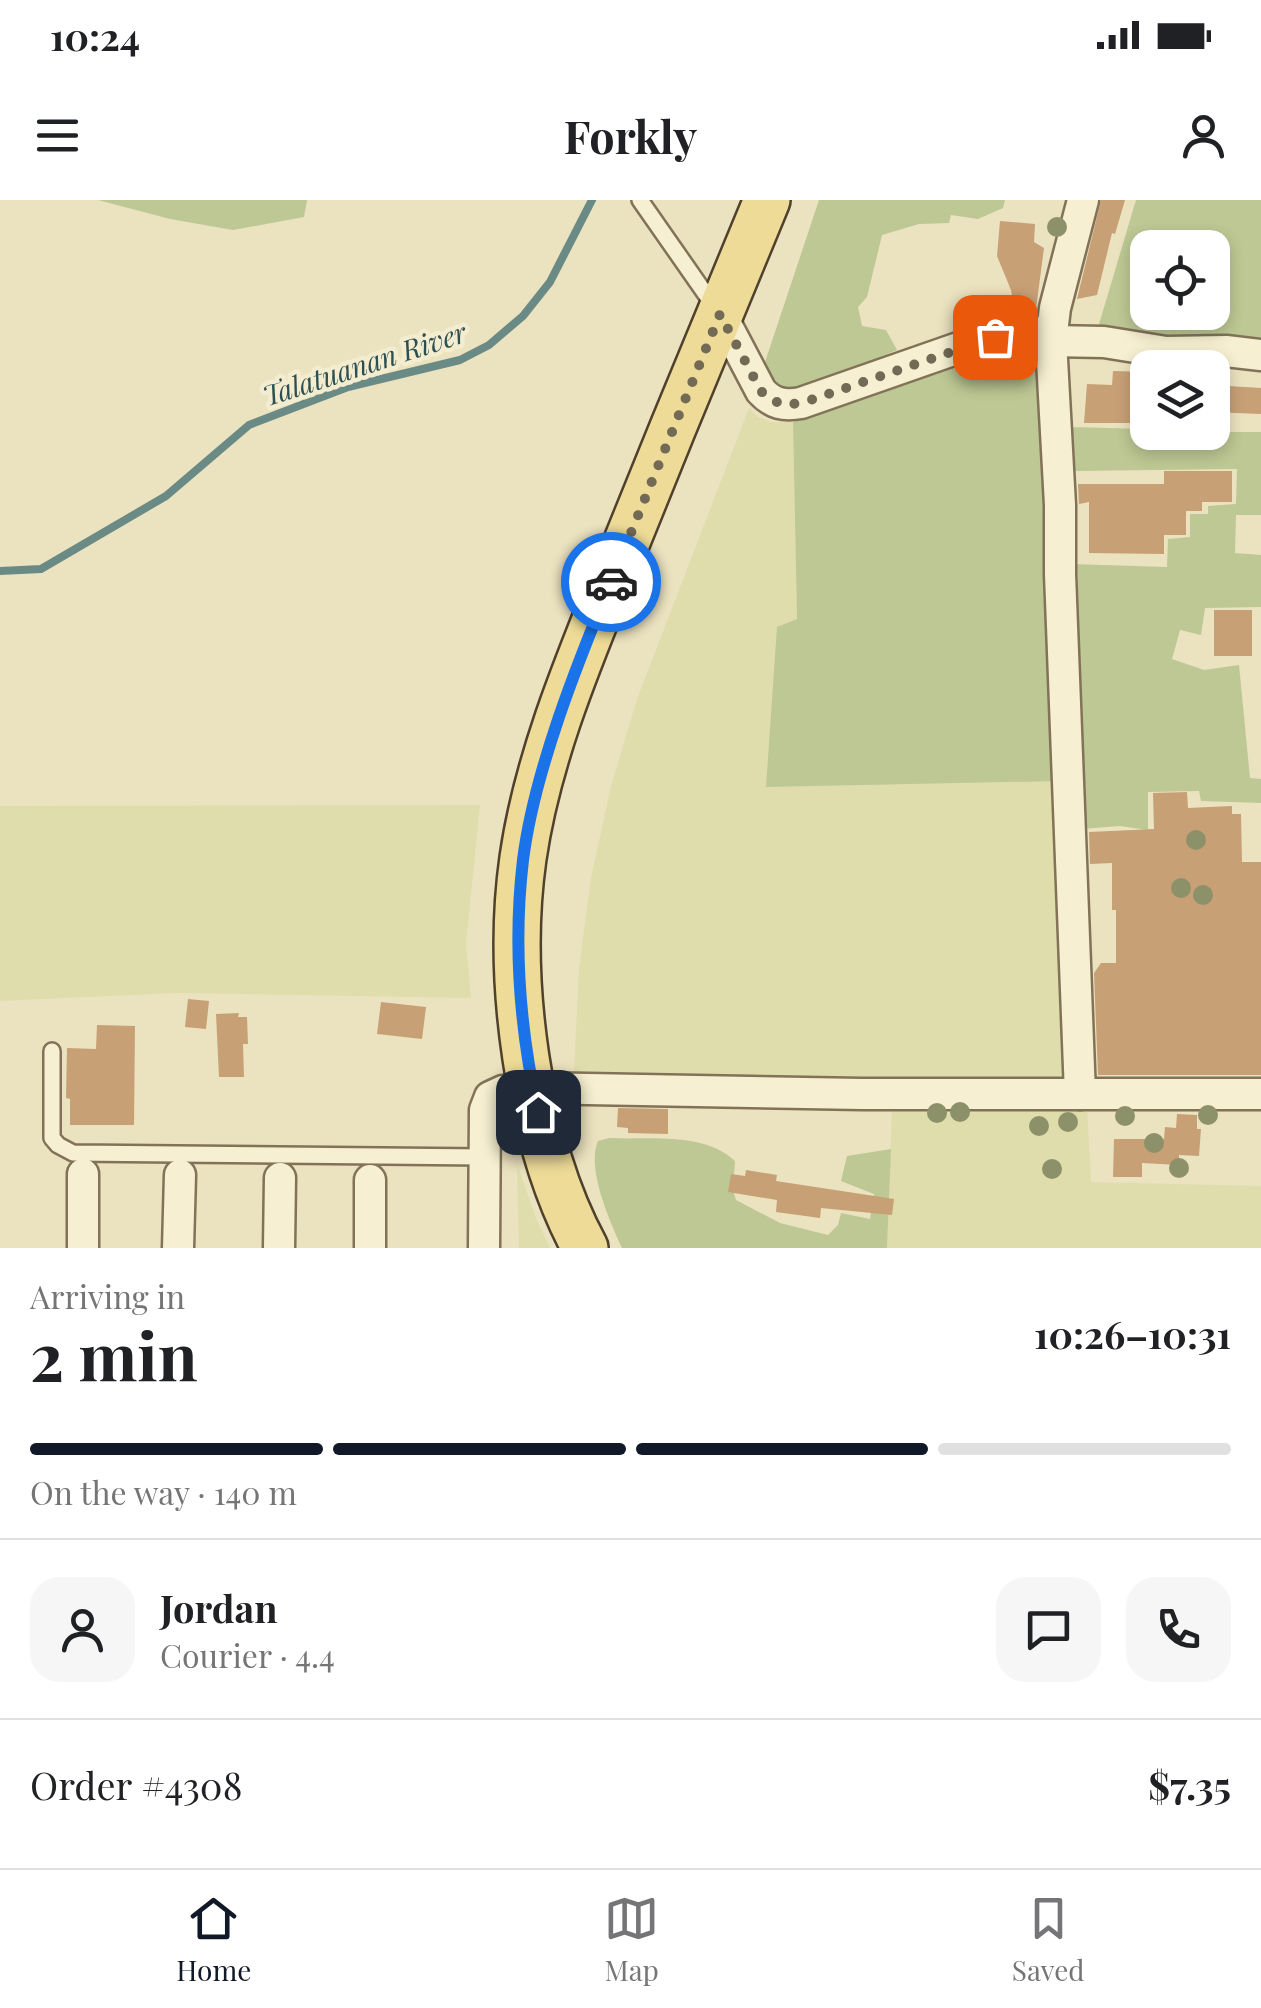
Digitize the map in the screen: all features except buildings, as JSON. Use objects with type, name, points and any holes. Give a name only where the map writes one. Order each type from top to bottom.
[{"type":"main road","points":[[585,1248],[558,1186],[533,1088],[519,982],[518,920],[524,856],[564,704],[767,200]]},
{"type":"street","points":[[1080,1094],[1052,341],[1056,308],[1083,200]]},
{"type":"street","points":[[720,314],[755,382],[769,400],[780,404],[802,403],[1019,330],[1036,332],[1052,341],[1104,342],[1166,352],[1226,350],[1261,355]]},
{"type":"street","points":[[484,1248],[485,1110],[490,1097],[504,1090],[1261,1094]]},
{"type":"street","points":[[82,1248],[83,1174]]},
{"type":"street","points":[[178,1248],[180,1175]]},
{"type":"street","points":[[279,1248],[280,1178]]},
{"type":"street","points":[[370,1180],[370,1248]]},
{"type":"lane","points":[[640,200],[720,314]]},
{"type":"lane","points":[[52,1051],[52,1138],[74,1154],[484,1158]]},
{"type":"shaded area","points":[[749,408],[771,422],[793,422],[797,620],[1059,781],[1065,1072],[1060,1081],[745,1081],[574,1072],[579,968],[591,878],[611,786],[637,699]]},
{"type":"shaded area","points":[[480,805],[466,944],[471,998],[176,993],[0,1001],[0,806]]},
{"type":"shaded area","points":[[1087,1105],[1091,1182],[1261,1186],[1261,1248],[887,1248],[892,1108]]},
{"type":"shaded area","points":[[517,1164],[536,1218],[550,1248],[519,1248]]},
{"type":"green space","points":[[98,200],[307,200],[304,217],[233,230]]},
{"type":"green space","points":[[819,200],[1005,200],[1003,208],[978,219],[951,215],[949,223],[919,224],[882,235],[867,297],[858,307],[862,326],[886,330],[897,350],[826,381],[788,391],[761,374]]},
{"type":"green space","points":[[1136,200],[1261,200],[1261,347],[1097,331]]},
{"type":"green space","points":[[1019,340],[1040,350],[1044,528],[1059,781],[766,787],[777,627],[797,619],[793,422]]},
{"type":"green space","points":[[1069,427],[1130,429],[1130,450],[1230,450],[1230,432],[1261,432],[1261,515],[1236,515],[1235,553],[1261,555],[1261,607],[1205,608],[1201,635],[1180,630],[1172,659],[1204,670],[1239,665],[1250,778],[1261,779],[1261,803],[1201,801],[1199,791],[1148,792],[1148,830],[1120,826],[1081,829],[1071,564],[1167,567],[1168,539],[1190,537],[1190,514],[1208,514],[1208,506],[1236,504],[1237,469],[1074,471]]},
{"type":"green space","points":[[675,1139],[708,1145],[735,1161],[736,1200],[780,1223],[828,1235],[838,1225],[841,1213],[870,1219],[874,1194],[841,1181],[847,1156],[891,1149],[887,1248],[622,1248],[601,1195],[595,1165],[598,1141]]},
{"type":"waterway","name":"Talatuanan River","points":[[0,571],[41,569],[166,496],[249,425],[348,387],[460,360],[489,345],[523,316],[550,282],[592,200]]},
{"type":"way so far","points":[[611,582],[720,314],[761,391],[780,404],[802,403],[995,337]]},
{"type":"route","points":[[538,1112],[519,982],[518,920],[524,856],[564,704],[611,582]]}]
